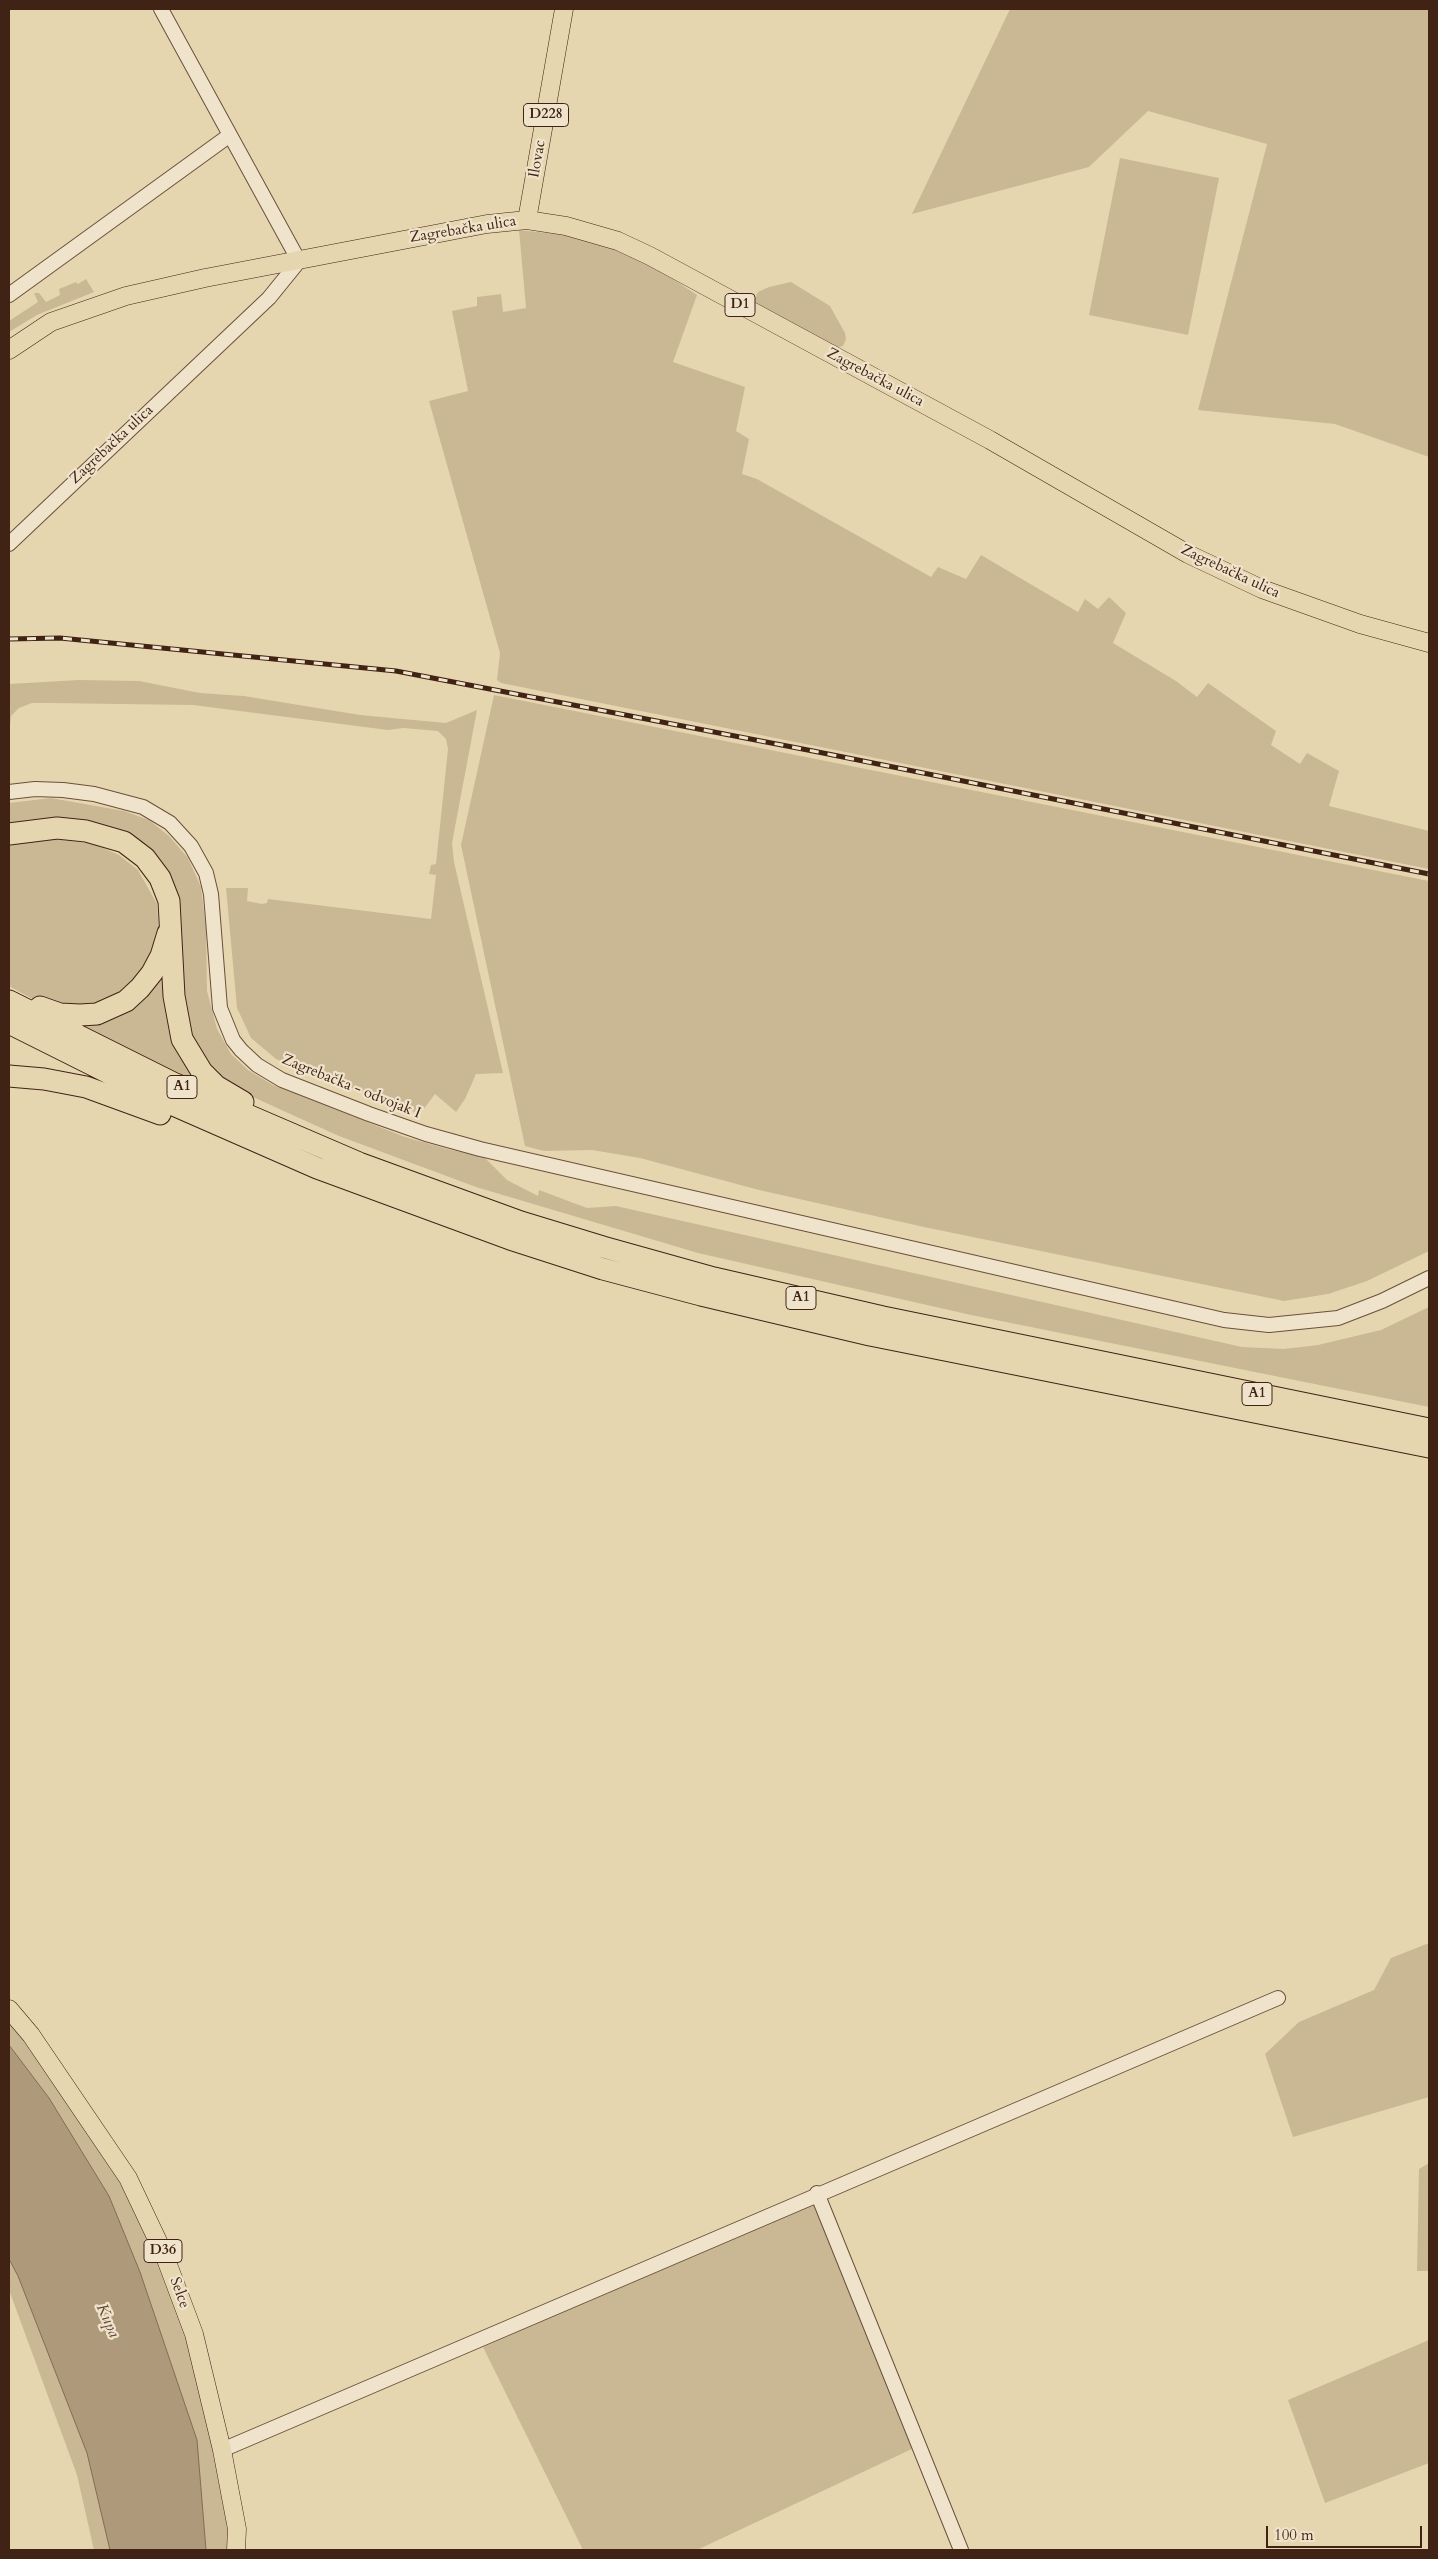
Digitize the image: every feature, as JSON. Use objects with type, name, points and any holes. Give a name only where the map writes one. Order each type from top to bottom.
[{"type":"highway","points":[[9,834],[57,828],[101,834],[124,842],[145,858],[160,878],[169,901],[172,921],[174,996],[177,1020],[182,1039],[202,1072],[216,1086],[233,1097],[336,1141],[359,1163]]},
{"type":"highway","points":[[9,996],[17,996],[60,1014],[97,1014],[111,1009],[126,1001],[152,973],[161,956],[172,921]]},
{"type":"highway","name":"A1","points":[[9,1001],[173,1083],[359,1163],[521,1222],[714,1278],[1046,1352],[1429,1429]]},
{"type":"highway","name":"A1","points":[[9,1023],[171,1104],[317,1168],[510,1239],[603,1269],[701,1296],[870,1335],[1429,1447]]},
{"type":"highway","points":[[9,1076],[44,1079],[86,1087],[145,1107],[285,1169],[317,1168]]},
{"type":"main road","name":"Ilovac","points":[[526,220],[564,9]]},
{"type":"main road","name":"Zagrebačka ulica","points":[[9,350],[51,322],[126,296],[205,278],[454,229],[526,220],[548,222],[587,231],[618,241],[650,256],[990,440],[1188,554],[1262,589],[1360,624],[1429,643]]},
{"type":"main road","name":"Selce","points":[[9,2009],[31,2035],[128,2178],[164,2254],[194,2334],[222,2450],[237,2529]]},
{"type":"main road","points":[[236,2550],[237,2529]]},
{"type":"main road","name":"D36","points":[[237,2529],[247,2550]]},
{"type":"street","points":[[161,9],[299,261]]},
{"type":"street","points":[[9,295],[230,135]]},
{"type":"street","name":"Zagrebačka ulica","points":[[9,544],[269,298],[299,261]]},
{"type":"street","name":"Zagrebačka - odvojak I","points":[[9,792],[44,789],[94,794],[143,807],[178,830],[197,855],[208,883],[218,989],[226,1026],[233,1040],[256,1065],[282,1080],[369,1114],[444,1140],[1224,1320],[1269,1325],[1338,1318],[1429,1278]]},
{"type":"street","points":[[222,2450],[818,2193],[1278,1998]]},
{"type":"street","points":[[818,2193],[961,2550]]},
{"type":"shaded area","points":[[1010,9],[1429,9],[1429,457],[1335,424],[1198,410],[1267,144],[1148,111],[1089,167],[912,214]]},
{"type":"shaded area","points":[[1120,158],[1219,178],[1188,335],[1089,315]]},
{"type":"shaded area","points":[[519,230],[584,237],[622,250],[653,266],[697,295],[673,362],[745,387],[736,431],[749,439],[742,474],[757,479],[931,577],[938,567],[966,579],[981,555],[1078,612],[1085,599],[1098,609],[1109,597],[1126,613],[1113,643],[1176,681],[1197,697],[1208,683],[1276,731],[1271,745],[1300,764],[1307,753],[1339,771],[1329,806],[1429,831],[1429,869],[501,683],[497,680],[500,653],[429,401],[468,391],[452,311],[477,306],[477,297],[501,294],[503,312],[526,308]]},
{"type":"shaded area","points":[[86,279],[94,292],[37,315],[9,332],[9,321],[38,302],[34,293],[39,293],[46,302],[60,295],[59,289],[76,282],[78,284]]},
{"type":"shaded area","points":[[791,282],[830,306],[845,333],[846,339],[843,346],[837,348],[756,303],[755,298],[758,292],[769,287]]},
{"type":"shaded area","points":[[79,680],[139,681],[200,693],[244,696],[360,715],[446,723],[477,710],[452,843],[454,862],[503,1073],[476,1074],[465,1099],[456,1112],[435,1094],[420,1114],[276,1059],[251,1038],[237,1008],[226,888],[248,888],[247,901],[262,904],[267,903],[268,899],[431,919],[436,875],[429,874],[431,865],[436,864],[448,749],[446,739],[438,731],[403,728],[388,730],[193,705],[32,703],[19,708],[11,716],[9,736],[9,684]]},
{"type":"shaded area","points":[[494,695],[1429,881],[1429,1251],[1367,1281],[1328,1294],[1284,1301],[924,1227],[759,1190],[640,1158],[592,1150],[544,1151],[525,1146],[461,845]]},
{"type":"shaded area","points":[[51,798],[124,811],[149,820],[169,836],[188,858],[201,887],[206,928],[207,991],[217,1029],[231,1054],[248,1070],[273,1085],[405,1137],[451,1150],[483,1156],[507,1180],[538,1196],[539,1190],[587,1208],[616,1206],[1242,1347],[1284,1349],[1318,1345],[1381,1330],[1429,1307],[1429,1407],[971,1315],[698,1253],[476,1187],[339,1136],[242,1092],[217,1074],[195,1045],[182,998],[180,903],[140,841],[107,826],[63,818],[9,824],[9,803]]},
{"type":"shaded area","points":[[54,839],[94,844],[119,855],[138,870],[157,904],[159,935],[143,978],[94,1010],[38,1002],[9,986],[9,845]]},
{"type":"shaded area","points":[[159,974],[165,975],[177,1048],[186,1067],[198,1081],[197,1083],[64,1021]]},
{"type":"shaded area","points":[[1429,1943],[1429,2097],[1293,2137],[1265,2054],[1299,2022],[1374,1990],[1391,1958]]},
{"type":"shaded area","points":[[9,2019],[111,2164],[137,2210],[179,2315],[196,2369],[230,2529],[230,2550],[206,2550],[197,2440],[140,2272],[109,2196],[49,2098],[9,2045]]},
{"type":"shaded area","points":[[1429,2163],[1429,2271],[1417,2271],[1419,2169]]},
{"type":"shaded area","points":[[816,2199],[914,2448],[697,2550],[583,2550],[483,2347]]},
{"type":"shaded area","points":[[9,2259],[18,2276],[87,2453],[110,2550],[94,2550],[77,2475],[9,2290]]},
{"type":"shaded area","points":[[1429,2340],[1429,2463],[1325,2503],[1288,2400]]},
{"type":"water","name":"Kupa","points":[[9,2045],[49,2098],[109,2196],[140,2272],[197,2440],[206,2550],[110,2550],[87,2453],[18,2276],[9,2259]]},
{"type":"railway","points":[[9,639],[60,638],[396,671],[813,751],[1429,874]]}]
